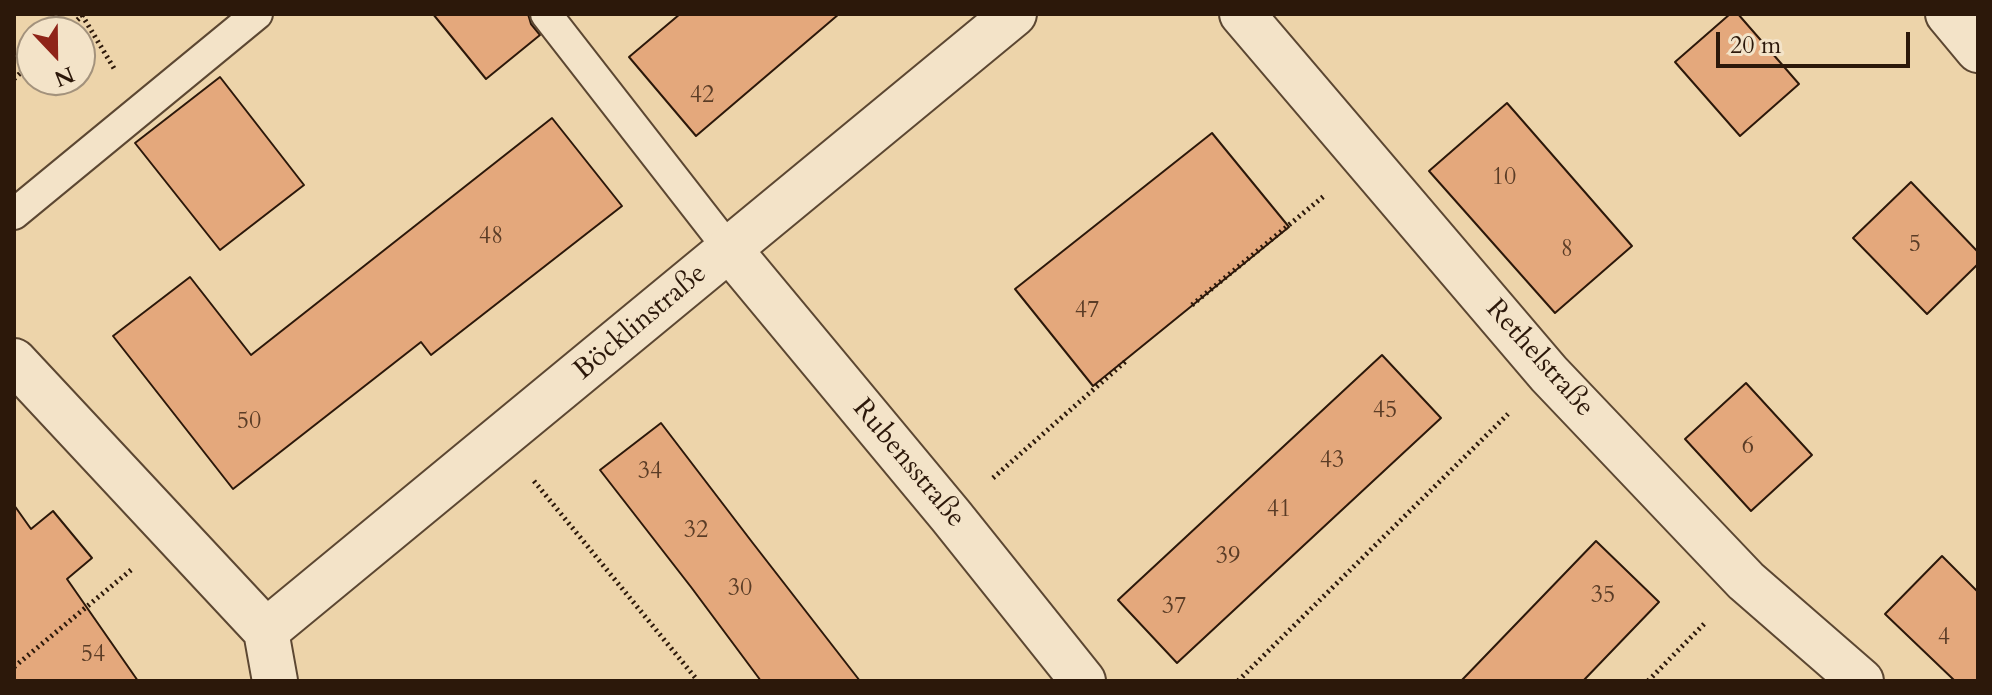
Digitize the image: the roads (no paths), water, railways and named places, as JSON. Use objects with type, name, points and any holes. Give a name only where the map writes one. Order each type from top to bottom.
[{"type":"street","name":"Böcklinstraße","points":[[266,631],[1014,14]]},
{"type":"street","name":"Rethelstraße","points":[[1242,14],[1549,374],[1746,581],[1861,681]]},
{"type":"street","points":[[1948,14],[1978,50]]},
{"type":"street","name":"Rubensstraße","points":[[729,249],[951,516],[1083,681]]},
{"type":"street","points":[[14,361],[266,631],[275,681]]},
{"type":"lane","points":[[14,214],[257,14]]},
{"type":"lane","points":[[546,14],[729,249]]}]
